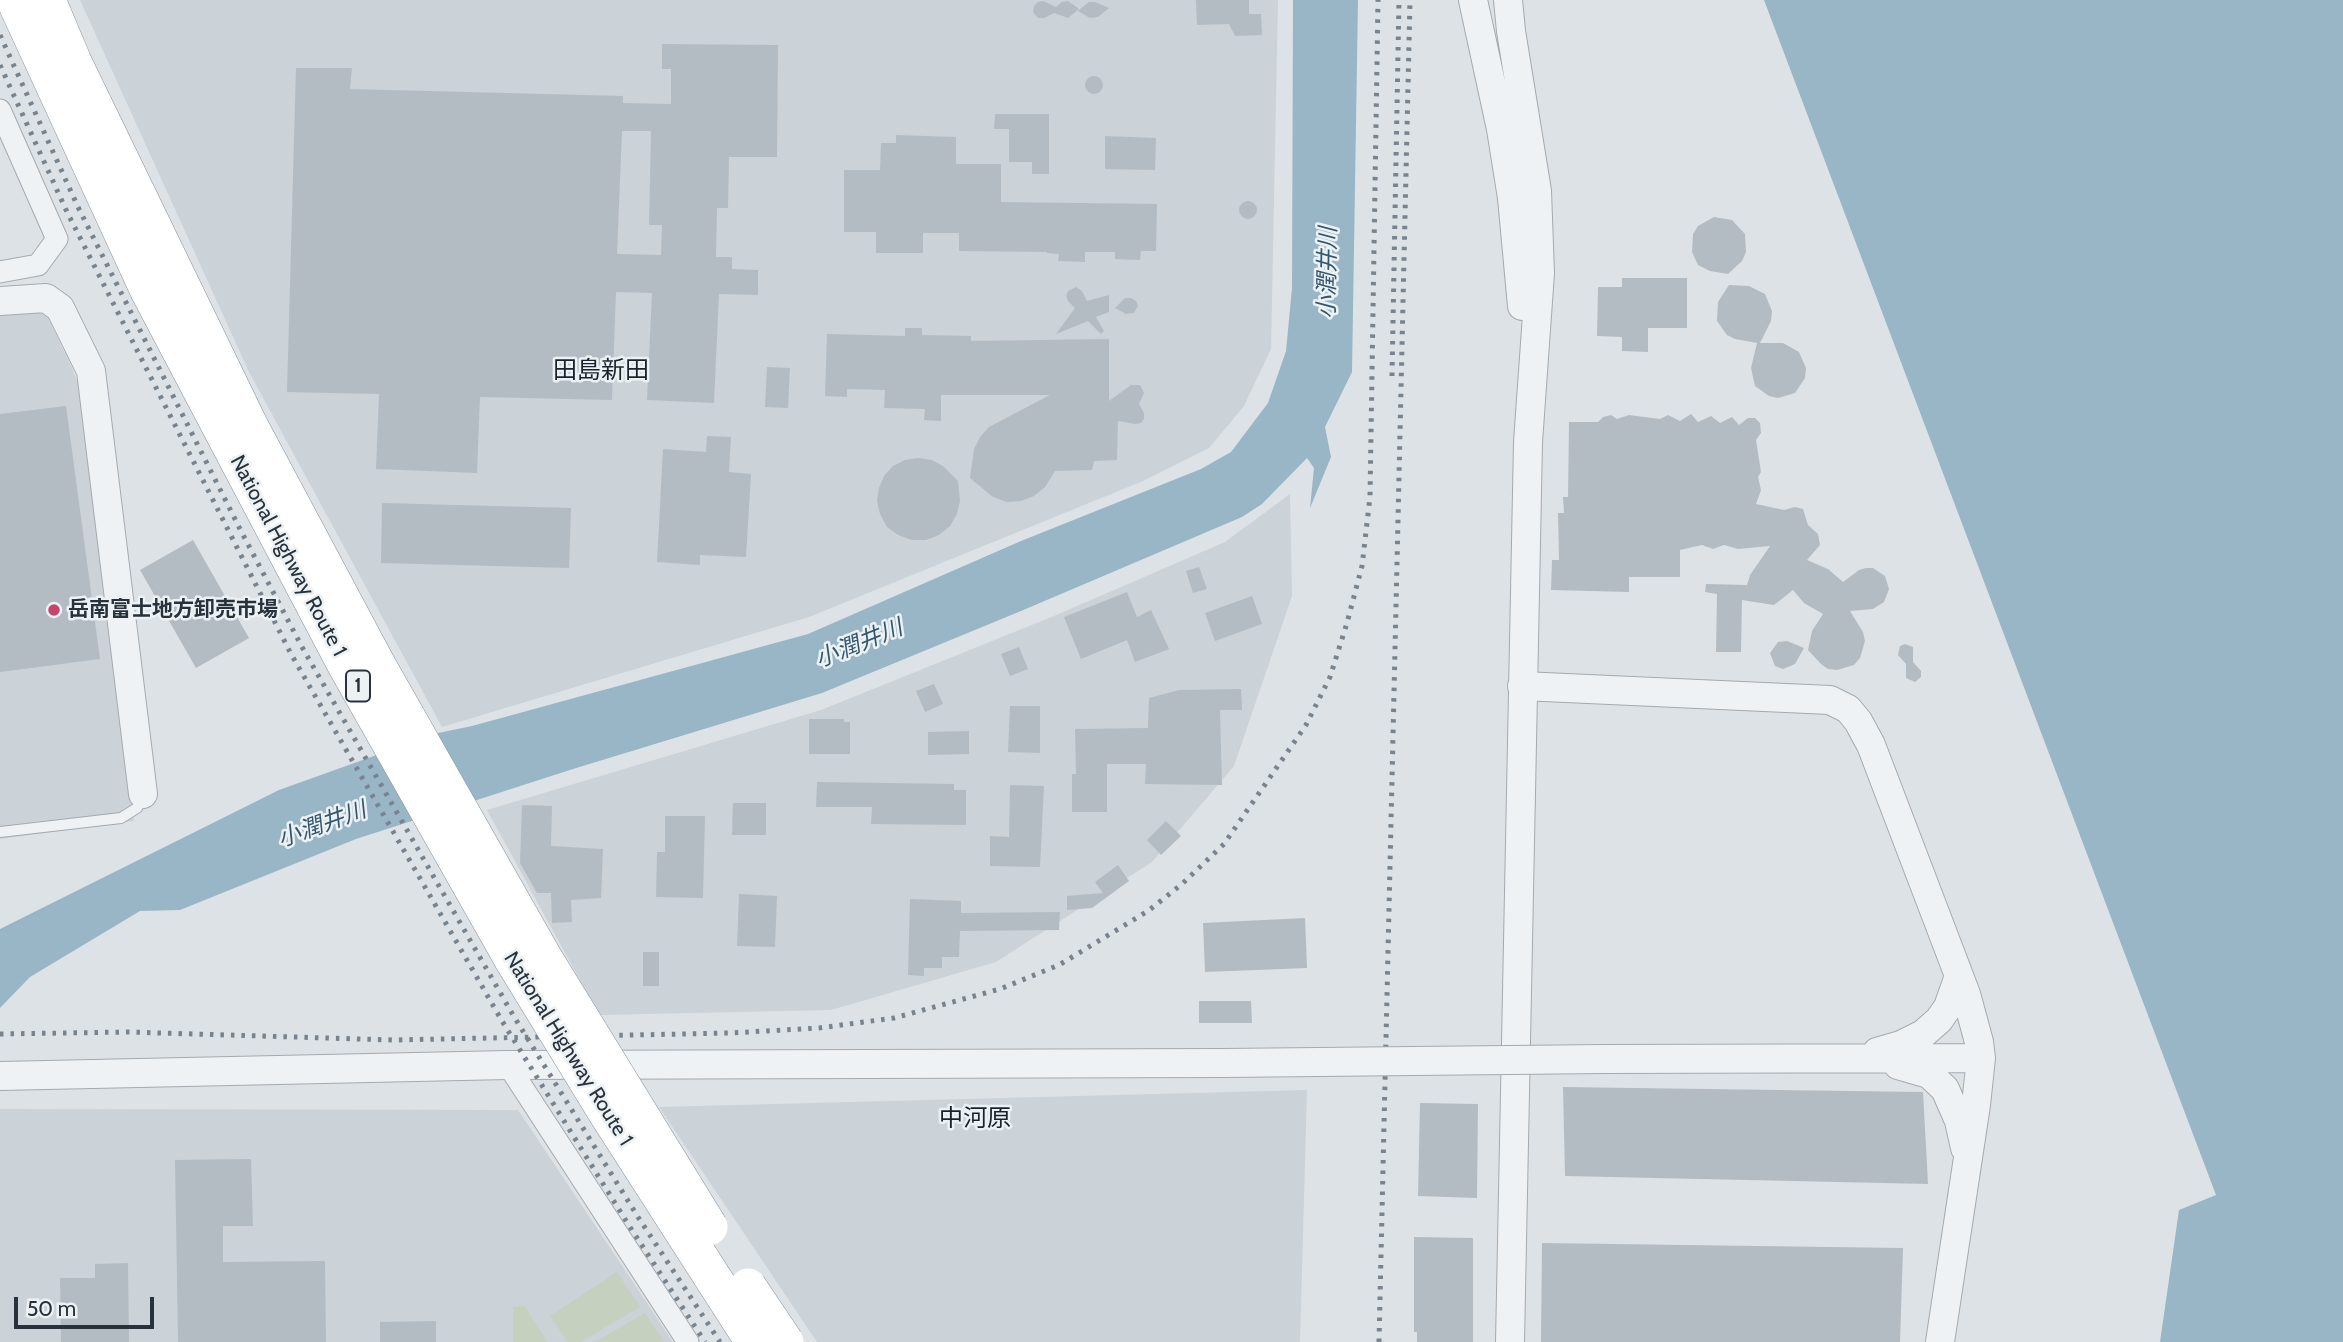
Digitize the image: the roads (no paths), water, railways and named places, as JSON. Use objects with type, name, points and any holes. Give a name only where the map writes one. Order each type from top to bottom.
[{"type":"highway","name":"National Highway Route 1","points":[[15,0],[149,291],[346,665],[512,958],[607,1114],[754,1342]]},
{"type":"highway","name":"National Highway Route 1","points":[[47,0],[73,62],[250,428],[377,664],[543,957],[649,1131],[785,1342]]},
{"type":"street","points":[[1473,0],[1501,128],[1512,198],[1520,273],[1528,442]]},
{"type":"street","points":[[1508,0],[1537,191],[1539,273],[1528,442],[1510,1342]]},
{"type":"street","points":[[0,110],[57,239],[38,265],[0,272]]},
{"type":"street","points":[[0,301],[46,298],[60,308],[91,371],[144,794]]},
{"type":"street","points":[[1522,686],[1830,699],[1848,709],[1871,745],[1959,976],[1976,1026],[1981,1058],[1940,1342]]},
{"type":"street","points":[[1858,1058],[1901,1045],[1923,1034],[1939,1020],[1948,1007],[1959,976]]},
{"type":"street","points":[[1858,1058],[1913,1068],[1929,1074],[1945,1089],[1959,1121],[1966,1164]]},
{"type":"street","points":[[0,1076],[509,1065],[1981,1058]]},
{"type":"street","points":[[509,1065],[688,1342]]},
{"type":"lane","points":[[0,832],[121,818],[137,808],[144,794]]},
{"type":"water","name":"小潤井川","points":[[1293,0],[1358,0],[1352,372],[1325,427],[1331,457],[1310,508],[1314,468],[1307,458],[1262,504],[1242,517],[822,693],[356,839],[180,910],[140,911],[30,977],[0,1008],[0,929],[279,790],[438,733],[808,634],[1021,541],[1201,469],[1231,452],[1268,403],[1286,351],[1292,288]]},
{"type":"water","points":[[1764,0],[2343,0],[2343,1342],[2160,1342],[2179,1210],[2216,1195]]},
{"type":"railway","points":[[0,1034],[128,1032],[393,1040],[730,1033],[819,1028],[894,1018],[1000,989],[1059,965],[1148,911],[1182,884],[1224,844],[1306,725],[1330,677],[1362,566],[1370,497],[1378,0]]},
{"type":"railway","points":[[1392,376],[1399,0]]},
{"type":"railway","points":[[1379,1342],[1410,0]]},
{"type":"railway","points":[[0,35],[78,207],[302,647],[513,1015],[638,1217],[720,1342]]},
{"type":"railway","points":[[0,65],[67,212],[291,654],[502,1021],[705,1342]]},
{"type":"place","name":"岳南富士地方卸売市場","points":[[54,610]]},
{"type":"district","name":"田島新田","points":[[601,371]]},
{"type":"district","name":"中河原","points":[[975,1119]]}]
